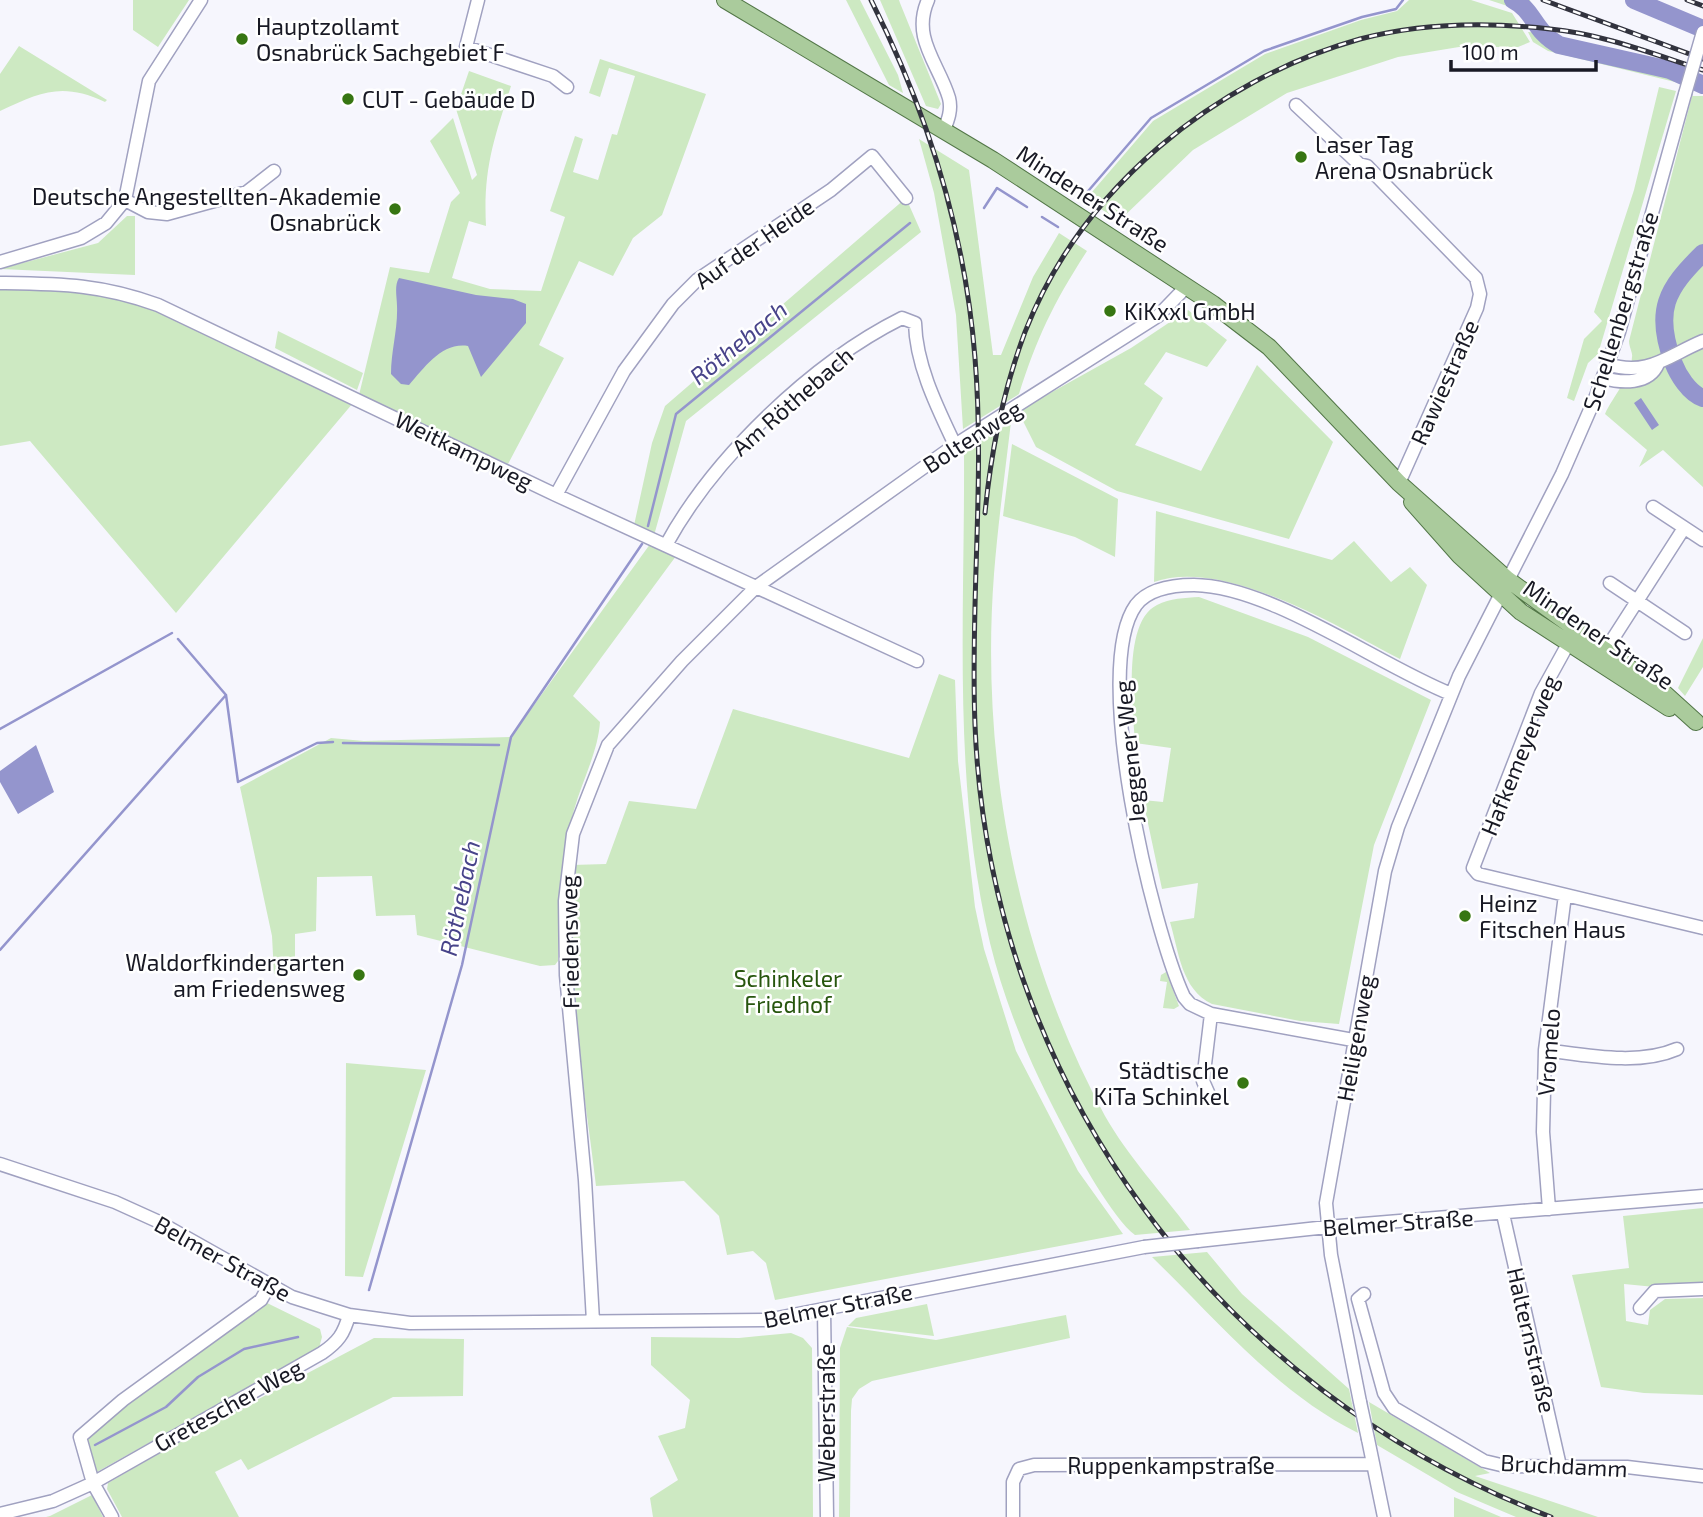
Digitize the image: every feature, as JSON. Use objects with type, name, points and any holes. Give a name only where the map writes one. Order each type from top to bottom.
[{"type":"main road","name":"Mindener Straße","points":[[725,0],[944,130],[1187,286],[1269,347],[1399,483],[1507,579],[1664,693],[1699,724]]},
{"type":"main road","name":"Mindener Straße","points":[[1399,483],[1418,512],[1499,594],[1575,649],[1699,724]]},
{"type":"street","points":[[0,262],[81,238],[106,223],[125,200],[149,81],[201,0]]},
{"type":"street","points":[[478,0],[466,47],[553,76],[567,87]]},
{"type":"street","points":[[928,0],[923,10],[923,33],[928,54],[949,99],[950,113],[944,130]]},
{"type":"street","name":"Schellenbergstraße","points":[[1507,579],[1562,474],[1603,378],[1703,32]]},
{"type":"street","name":"Rawiestraße","points":[[1296,105],[1359,164],[1373,172],[1476,278],[1480,294],[1477,308],[1399,483]]},
{"type":"street","name":"Auf der Heide","points":[[556,495],[624,371],[673,304],[697,280],[831,190],[872,156],[906,198]]},
{"type":"street","points":[[125,200],[149,212],[167,214],[247,191],[274,171]]},
{"type":"street","name":"Weitkampweg","points":[[0,283],[85,286],[117,291],[158,305],[556,495],[834,624],[900,650],[916,661]]},
{"type":"street","name":"Boltenweg","points":[[756,587],[954,445],[1158,316],[1187,286]]},
{"type":"street","name":"Am Röthebach","points":[[666,545],[700,489],[727,456],[769,415],[878,330],[902,318],[915,323],[915,342],[954,445]]},
{"type":"street","points":[[1608,364],[1630,370],[1658,364],[1703,341]]},
{"type":"street","points":[[1603,378],[1618,382],[1645,378],[1654,372],[1658,364]]},
{"type":"street","points":[[1653,507],[1703,540]]},
{"type":"street","points":[[1575,649],[1605,651],[1684,528]]},
{"type":"street","name":"Heiligenweg","points":[[1384,1517],[1327,1227],[1326,1203],[1385,871],[1398,827],[1451,694],[1507,579]]},
{"type":"street","points":[[1611,583],[1685,634]]},
{"type":"street","name":"Jeggener Weg","points":[[1353,1040],[1211,1014],[1190,1004],[1180,988],[1159,925],[1137,835],[1121,698],[1124,636],[1132,612],[1146,596],[1160,589],[1179,586],[1215,588],[1278,609],[1317,626],[1411,677],[1451,694]]},
{"type":"street","name":"Friedensweg","points":[[593,1321],[585,1180],[566,975],[565,901],[573,834],[614,736],[756,587]]},
{"type":"street","name":"Hafkemeyerweg","points":[[1565,895],[1478,874],[1473,868],[1541,694],[1575,649]]},
{"type":"street","points":[[1565,895],[1703,928]]},
{"type":"street","name":"Vromelo","points":[[1549,1209],[1543,1132],[1545,1050],[1565,895]]},
{"type":"street","points":[[1210,1097],[1203,1081],[1211,1014]]},
{"type":"street","points":[[1545,1050],[1596,1056],[1660,1057],[1677,1049]]},
{"type":"street","name":"Belmer Straße","points":[[0,1164],[115,1202],[157,1221],[269,1286],[349,1315],[410,1323],[747,1322],[824,1310],[1144,1247],[1327,1227],[1703,1196]]},
{"type":"street","name":"Halternstraße","points":[[1503,1213],[1560,1466]]},
{"type":"street","points":[[112,1517],[93,1483],[80,1437],[122,1400],[261,1300],[269,1286]]},
{"type":"street","points":[[1640,1308],[1655,1292],[1703,1289]]},
{"type":"street","name":"Bruchdamm","points":[[1364,1294],[1358,1299],[1384,1393],[1394,1408],[1484,1461],[1506,1466],[1627,1468],[1703,1476]]},
{"type":"street","name":"Weberstraße","points":[[824,1310],[827,1517]]},
{"type":"street","name":"Gretescher Weg","points":[[0,1514],[53,1501],[93,1483],[322,1353],[337,1343],[349,1315]]},
{"type":"street","name":"Ruppenkampstraße","points":[[1013,1517],[1013,1482],[1019,1469],[1034,1465],[1373,1464]]},
{"type":"green space","points":[[133,0],[189,0],[158,47],[133,30]]},
{"type":"green space","points":[[846,0],[860,0],[898,75],[903,93],[889,85]]},
{"type":"green space","points":[[880,0],[899,0],[941,104],[938,109],[926,106]]},
{"type":"green space","points":[[1409,0],[1471,0],[1512,13],[1530,42],[1518,47],[1459,47],[1398,57],[1287,93],[1193,150],[1119,221],[1086,199],[1153,121],[1265,54],[1361,20],[1397,11]]},
{"type":"green space","points":[[1489,0],[1530,0],[1532,14]]},
{"type":"green space","points":[[1528,32],[1541,33],[1559,45],[1682,75],[1679,83],[1548,51],[1533,42]]},
{"type":"green space","points":[[19,46],[107,100],[105,102],[76,92],[52,92],[0,111],[0,74]]},
{"type":"green space","points":[[600,59],[706,94],[662,215],[633,238],[613,276],[579,261],[539,345],[564,358],[508,464],[359,395],[390,267],[429,273],[451,202],[460,193],[430,141],[453,118],[472,180],[477,175],[456,109],[469,71],[511,86],[488,171],[486,226],[469,221],[452,278],[490,289],[541,291],[565,217],[550,211],[575,136],[583,139],[573,172],[598,180],[612,134],[617,135],[635,76],[609,68],[600,97],[589,93]]},
{"type":"green space","points":[[1659,87],[1676,91],[1598,354],[1588,363],[1574,401],[1567,398],[1584,339],[1602,321],[1594,312],[1634,190]]},
{"type":"green space","points":[[1692,96],[1703,96],[1703,487],[1663,450],[1639,467],[1647,450],[1605,414],[1631,365],[1629,341]]},
{"type":"green space","points":[[919,139],[969,170],[993,355],[1001,355],[1033,277],[1059,233],[1087,251],[1047,320],[1019,394],[963,429],[956,315],[934,193]]},
{"type":"green space","points":[[906,198],[921,232],[686,421],[653,539],[679,552],[573,696],[600,722],[596,744],[569,828],[563,866],[558,961],[555,965],[540,966],[417,935],[415,915],[376,916],[372,876],[317,877],[316,931],[295,934],[295,966],[274,974],[272,936],[240,787],[331,738],[364,741],[511,737],[653,540],[633,530],[652,443],[665,406]]},
{"type":"green space","points":[[127,216],[135,216],[135,275],[0,269],[98,243]]},
{"type":"green space","points":[[0,286],[117,291],[353,403],[176,613],[30,441],[0,446]]},
{"type":"green space","points":[[1188,310],[1227,340],[1207,367],[1166,352],[1144,384],[1163,398],[1135,445],[1201,471],[1257,365],[1333,442],[1289,539],[1117,491],[1036,447],[1018,411],[1131,348]]},
{"type":"green space","points":[[278,331],[363,373],[357,390],[275,348]]},
{"type":"green space","points":[[1011,422],[994,574],[991,643],[993,713],[1011,853],[1027,921],[1048,988],[1074,1053],[1114,1131],[1190,1230],[1135,1235],[1107,1201],[1071,1141],[1031,1062],[1004,992],[990,943],[978,882],[965,760],[964,452]]},
{"type":"green space","points":[[1012,444],[1118,499],[1115,557],[1075,537],[1003,516]]},
{"type":"green space","points":[[1156,511],[1332,560],[1354,541],[1391,582],[1410,567],[1427,585],[1400,659],[1314,614],[1246,587],[1213,579],[1182,577],[1154,582]]},
{"type":"green space","points":[[1199,597],[1308,637],[1431,700],[1374,845],[1339,1024],[1300,1021],[1212,1004],[1194,989],[1179,957],[1170,922],[1194,918],[1198,883],[1162,889],[1143,800],[1163,802],[1171,748],[1135,743],[1132,668],[1134,647],[1146,614],[1167,601]]},
{"type":"green space","points":[[1703,638],[1703,667],[1685,696],[1678,688]]},
{"type":"green space","name":"Schinkeler Friedhof","points":[[939,674],[955,680],[958,761],[975,907],[984,949],[1016,1051],[1078,1171],[1123,1234],[775,1300],[766,1263],[753,1251],[727,1255],[719,1216],[684,1181],[596,1186],[572,985],[572,865],[606,864],[629,801],[696,809],[733,709],[909,758]]},
{"type":"green space","points":[[1166,972],[1179,1006],[1174,1009],[1163,1008],[1167,982],[1160,981],[1161,975]]},
{"type":"green space","points":[[346,1063],[426,1070],[363,1277],[345,1276]]},
{"type":"green space","points":[[1703,1208],[1703,1283],[1655,1287],[1624,1284],[1626,1321],[1648,1325],[1650,1310],[1665,1299],[1703,1298],[1703,1395],[1644,1393],[1601,1387],[1572,1275],[1629,1268],[1623,1216]]},
{"type":"green space","points":[[1207,1252],[1242,1294],[1349,1389],[1358,1433],[1301,1397],[1274,1376],[1152,1257]]},
{"type":"green space","points":[[265,1302],[320,1329],[322,1337],[319,1348],[95,1473],[84,1438],[127,1403]]},
{"type":"green space","points":[[927,1304],[934,1336],[848,1326],[856,1318]]},
{"type":"green space","points":[[1066,1315],[1070,1338],[872,1381],[859,1389],[852,1399],[851,1411],[850,1517],[839,1517],[840,1348],[847,1327],[936,1340]]},
{"type":"green space","points":[[791,1333],[803,1338],[812,1348],[813,1517],[653,1517],[650,1498],[678,1480],[658,1436],[685,1428],[690,1400],[651,1365],[651,1337],[739,1338]]},
{"type":"green space","points":[[374,1338],[464,1339],[463,1396],[393,1397],[248,1470],[241,1459],[215,1472],[239,1517],[122,1517],[107,1489],[108,1483],[191,1435]]},
{"type":"green space","points":[[1369,1402],[1490,1473],[1475,1476],[1598,1517],[1516,1517],[1457,1492],[1377,1445]]},
{"type":"green space","points":[[92,1495],[103,1517],[46,1517],[50,1516]]},
{"type":"green space","points":[[1454,1497],[1501,1517],[1454,1517]]},
{"type":"water","points":[[399,278],[476,295],[513,299],[526,304],[526,323],[481,377],[468,346],[459,346],[435,357],[409,385],[401,384],[391,374],[397,315],[396,288]]},
{"type":"water","points":[[1641,398],[1659,425],[1652,430],[1634,403]]},
{"type":"water","points":[[36,745],[54,792],[18,814],[0,782],[0,771]]},
{"type":"waterway","name":"Röthebach","points":[[1083,197],[1151,118],[1264,51],[1362,17],[1396,9],[1403,0]]},
{"type":"waterway","points":[[1513,0],[1526,10],[1544,34],[1559,45],[1670,70],[1703,85]]},
{"type":"waterway","points":[[1634,0],[1703,29]]},
{"type":"waterway","name":"Röthebach","points":[[984,208],[997,188],[1027,207]]},
{"type":"waterway","name":"Röthebach","points":[[1042,217],[1058,227]]},
{"type":"waterway","name":"Röthebach","points":[[648,526],[676,414],[910,223]]},
{"type":"waterway","points":[[1703,253],[1672,290],[1664,315],[1667,344],[1675,367],[1689,388],[1703,398]]},
{"type":"waterway","name":"Röthebach","points":[[369,1290],[462,965],[511,737],[642,544]]},
{"type":"waterway","points":[[0,729],[172,633]]},
{"type":"waterway","points":[[178,639],[226,695]]},
{"type":"waterway","points":[[0,950],[226,695],[238,782],[317,743],[333,742]]},
{"type":"waterway","points":[[343,743],[499,745]]},
{"type":"waterway","points":[[95,1445],[166,1407],[198,1377],[244,1349],[298,1337]]},
{"type":"railway","points":[[871,0],[910,86],[926,129],[941,174],[963,264],[978,404],[975,725],[990,857],[1024,982],[1076,1100],[1143,1208],[1226,1305],[1322,1390],[1431,1461],[1551,1517]]},
{"type":"railway","points":[[1543,0],[1703,59]]},
{"type":"railway","points":[[1687,0],[1703,6]]},
{"type":"railway","points":[[985,513],[994,444],[1010,376],[1025,332],[1049,280],[1080,232],[1117,187],[1159,147],[1205,112],[1254,82],[1306,57],[1360,39],[1431,27],[1503,25],[1589,35],[1703,70]]},
{"type":"place","name":"Hauptzollamt Osnabrück Sachgebiet F","points":[[242,39]]},
{"type":"place","name":"CUT - Gebäude D","points":[[348,99]]},
{"type":"place","name":"Laser Tag Arena Osnabrück","points":[[1301,157]]},
{"type":"place","name":"Deutsche Angestellten-Akademie Osnabrück","points":[[395,209]]},
{"type":"place","name":"KiKxxl GmbH","points":[[1110,311]]},
{"type":"place","name":"Heinz Fitschen Haus","points":[[1465,916]]},
{"type":"place","name":"Waldorfkindergarten am Friedensweg","points":[[359,975]]},
{"type":"place","name":"Städtische KiTa Schinkel","points":[[1243,1083]]}]
